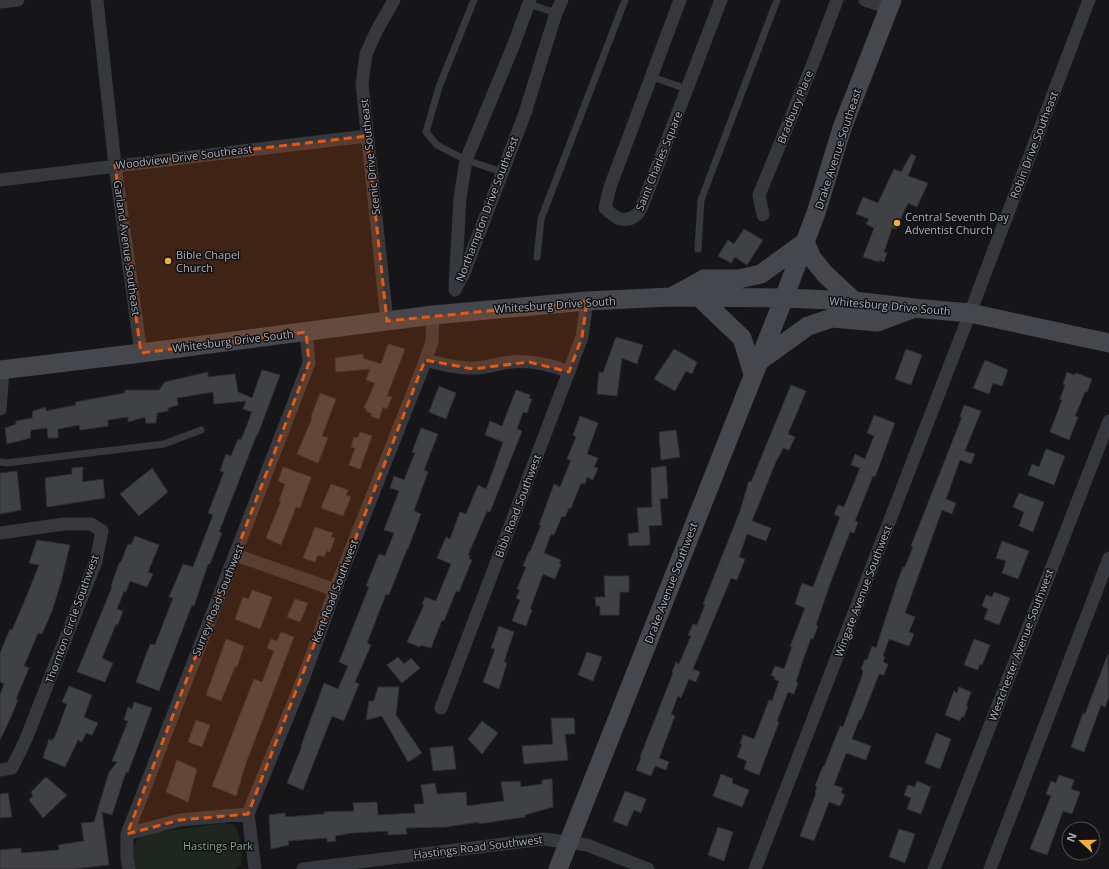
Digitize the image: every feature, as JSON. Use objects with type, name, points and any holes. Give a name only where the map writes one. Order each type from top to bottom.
[{"type":"main road","name":"Drake Avenue Southeast","points":[[784,298],[816,213],[842,128],[890,4]]},
{"type":"main road","points":[[670,297],[704,279],[739,279],[760,274],[806,242],[812,258],[825,274],[854,300]]},
{"type":"main road","name":"Whitesburg Drive South","points":[[2,370],[433,315],[587,301],[670,297],[854,300],[914,308],[970,313],[1109,343]]},
{"type":"main road","points":[[699,297],[742,338],[756,368],[808,326],[832,318],[877,322],[914,308]]},
{"type":"main road","name":"Drake Avenue Southwest","points":[[558,869],[784,298]]},
{"type":"street","points":[[0,2],[18,0]]},
{"type":"street","name":"Garland Avenue Southeast","points":[[97,0],[115,165],[141,353]]},
{"type":"street","name":"Scenic Drive Southeast","points":[[387,321],[362,84],[366,54],[376,30],[394,0]]},
{"type":"street","name":"Northampton Drive Southeast","points":[[529,2],[514,44],[466,160],[460,198],[455,290],[464,273],[525,113],[556,12],[562,0]]},
{"type":"street","name":"Saint Charles Square","points":[[680,0],[610,187],[605,208],[615,217],[626,220],[637,215],[721,0]]},
{"type":"street","name":"Bradbury Place","points":[[763,215],[759,195],[812,66],[837,0]]},
{"type":"street","points":[[865,0],[890,4]]},
{"type":"street","name":"Robin Drive Southeast","points":[[970,313],[1089,0]]},
{"type":"street","name":"Woodview Drive Southeast","points":[[0,180],[115,165],[367,136]]},
{"type":"street","name":"Bibb Road Southwest","points":[[441,708],[582,337],[587,301]]},
{"type":"street","name":"Wingate Avenue Southwest","points":[[755,869],[970,313]]},
{"type":"street","name":"Kent Road Southwest","points":[[254,869],[248,814],[304,677],[335,590],[432,342],[433,315]]},
{"type":"street","name":"Surrey Road Southwest","points":[[129,869],[127,859],[127,834],[309,363],[306,332]]},
{"type":"street","points":[[425,360],[472,369],[486,368],[510,362],[529,362],[554,367],[569,372]]},
{"type":"street","points":[[0,410],[2,370]]},
{"type":"street","name":"Westchester Avenue Southwest","points":[[934,869],[1109,421]]},
{"type":"street","name":"Thornton Circle Southwest","points":[[0,533],[64,524],[92,524],[102,531],[96,560],[26,739],[12,768],[0,770]]},
{"type":"street","points":[[236,555],[335,590]]},
{"type":"street","points":[[990,869],[1109,558]]},
{"type":"street","points":[[127,834],[180,820],[248,814]]},
{"type":"street","name":"Hastings Road Southwest","points":[[303,869],[544,839],[587,845],[648,869]]},
{"type":"lane","points":[[474,0],[439,88],[426,132],[436,145],[466,160],[502,172]]},
{"type":"lane","points":[[537,257],[541,220],[625,0]]},
{"type":"lane","points":[[698,249],[701,200],[777,0]]},
{"type":"lane","points":[[529,2],[556,12]]},
{"type":"lane","points":[[652,77],[687,89]]},
{"type":"lane","points":[[0,462],[6,463],[164,444],[201,430]]},
{"type":"highlighted area","points":[[367,136],[387,321],[587,301],[582,337],[569,372],[529,362],[473,369],[425,360],[248,814],[180,820],[127,834],[309,363],[306,332],[141,353],[115,165]]},
{"type":"green space","name":"Hastings Park","points":[[224,823],[234,825],[240,839],[242,850],[241,865],[235,869],[134,869],[134,846],[143,834]]},
{"type":"building","points":[[911,154],[916,156],[908,176],[928,183],[917,207],[908,203],[896,229],[892,228],[884,252],[887,253],[884,262],[863,257],[874,228],[866,224],[869,219],[856,214],[863,197],[878,203],[894,169],[901,172]]},
{"type":"building","points":[[744,229],[763,240],[747,265],[735,257],[731,263],[718,256],[728,240],[734,244]]},
{"type":"building","points":[[616,337],[643,345],[637,364],[622,358],[617,396],[597,394],[599,372],[603,373]]},
{"type":"building","points":[[388,344],[405,349],[387,396],[392,397],[387,409],[383,407],[379,419],[371,416],[372,414],[364,408],[375,383],[366,380],[370,369],[336,372],[335,358],[363,354],[363,358],[381,364]]},
{"type":"building","points":[[674,349],[697,362],[692,374],[686,371],[675,391],[654,379]]},
{"type":"building","points":[[906,349],[922,355],[911,385],[895,379]]},
{"type":"building","points":[[985,360],[1008,370],[1002,386],[993,383],[989,394],[973,388]]},
{"type":"building","points":[[262,370],[280,375],[219,532],[222,533],[210,564],[208,564],[194,606],[192,605],[159,691],[136,682],[150,644],[155,645],[173,598],[169,597],[183,564],[193,567],[213,515],[208,513],[224,472],[220,471],[226,454],[231,456],[238,439],[241,440],[252,412],[243,409],[246,401],[214,404],[213,392],[177,398],[178,405],[168,408],[168,411],[157,413],[156,423],[146,423],[145,417],[128,422],[128,417],[108,420],[108,426],[80,430],[79,425],[58,429],[58,438],[48,438],[47,428],[31,430],[30,438],[7,444],[5,428],[16,424],[16,421],[32,418],[33,411],[46,407],[46,411],[76,405],[75,402],[125,393],[125,390],[159,390],[165,382],[208,372],[208,377],[235,374],[238,392],[252,398]]},
{"type":"building","points":[[1067,372],[1074,375],[1076,373],[1092,379],[1075,416],[1078,417],[1069,440],[1050,432],[1062,400],[1060,399],[1065,385],[1063,384]]},
{"type":"building","points":[[791,385],[806,391],[788,434],[795,437],[789,450],[783,448],[777,459],[752,521],[771,528],[766,541],[747,534],[739,557],[745,559],[737,580],[731,578],[693,669],[700,672],[696,682],[689,679],[681,698],[678,696],[671,714],[675,716],[659,758],[669,762],[666,770],[655,766],[651,776],[636,770],[641,758],[640,757],[676,662],[679,664],[691,636],[688,635],[693,624],[697,625],[705,605],[703,604],[740,511],[749,481],[751,482]]},
{"type":"building","points":[[439,386],[456,393],[446,419],[429,412]]},
{"type":"building","points":[[516,390],[530,395],[529,398],[532,399],[527,413],[523,412],[517,429],[522,431],[490,512],[487,511],[468,555],[470,556],[469,559],[472,560],[459,592],[456,591],[431,648],[421,645],[420,647],[407,642],[424,605],[422,604],[425,597],[436,601],[451,564],[437,558],[446,537],[450,539],[460,512],[466,514],[478,485],[486,489],[503,442],[485,435],[490,421],[502,426]]},
{"type":"building","points":[[320,393],[336,399],[322,436],[328,438],[318,463],[297,454],[312,418],[311,417]]},
{"type":"building","points":[[964,405],[981,411],[965,451],[975,454],[971,464],[960,460],[946,499],[956,503],[952,514],[942,510],[905,613],[915,617],[909,632],[914,634],[909,646],[889,639],[883,656],[885,657],[883,662],[888,664],[884,675],[879,674],[852,739],[871,746],[866,760],[846,753],[834,785],[843,788],[841,793],[845,795],[840,806],[829,802],[814,841],[800,836],[816,793],[817,787],[815,786],[840,726],[843,727],[862,676],[863,670],[861,669],[865,659],[867,660],[872,646],[876,648],[898,580],[913,547],[911,546],[962,417],[960,417]]},
{"type":"building","points":[[874,415],[895,423],[875,477],[873,476],[855,521],[858,522],[854,533],[850,532],[830,584],[816,625],[818,626],[813,639],[811,638],[801,666],[796,682],[798,683],[794,694],[788,692],[777,721],[779,722],[759,775],[744,769],[747,761],[737,757],[742,744],[740,744],[743,735],[754,739],[769,700],[772,701],[779,681],[774,679],[775,677],[771,675],[775,666],[784,669],[792,647],[790,647],[805,608],[795,604],[802,583],[813,587],[840,517],[834,514],[838,505],[844,507],[860,468],[851,465],[855,454],[865,459],[874,436],[867,433]]},
{"type":"building","points":[[580,416],[598,423],[587,454],[598,458],[594,467],[598,468],[593,480],[587,477],[585,484],[581,483],[571,508],[569,508],[565,517],[562,516],[554,535],[551,534],[544,553],[561,560],[559,564],[561,564],[555,579],[543,574],[530,609],[532,610],[526,626],[512,621],[520,600],[516,598],[520,590],[517,589],[526,567],[523,566],[541,525],[539,525],[554,484],[560,487],[571,460],[567,459],[576,437],[573,435]]},
{"type":"building","points":[[421,428],[438,434],[424,470],[428,472],[414,511],[421,514],[389,595],[386,594],[367,643],[371,645],[355,682],[359,684],[344,721],[332,716],[303,790],[287,783],[302,746],[324,683],[338,689],[348,666],[339,662],[369,587],[366,586],[379,554],[385,556],[394,533],[384,530],[399,491],[390,488],[394,476],[404,480],[415,453],[412,452]]},
{"type":"building","points":[[676,430],[680,457],[661,460],[659,432]]},
{"type":"building","points":[[360,432],[372,436],[360,469],[349,465],[355,448],[351,447],[354,437],[358,438]]},
{"type":"building","points":[[1046,449],[1065,456],[1054,485],[1028,475],[1032,464],[1039,467]]},
{"type":"building","points":[[666,466],[668,498],[660,499],[662,525],[649,526],[650,545],[629,546],[628,534],[639,532],[637,508],[652,507],[651,468]]},
{"type":"building","points":[[83,467],[82,482],[103,479],[105,498],[47,507],[45,478],[72,474],[72,468]]},
{"type":"building","points":[[283,467],[311,477],[300,508],[296,507],[281,545],[266,538],[281,501],[279,501],[285,484],[278,481]]},
{"type":"building","points":[[152,468],[168,492],[139,516],[120,494]]},
{"type":"building","points":[[17,471],[21,510],[0,514],[0,473]]},
{"type":"building","points":[[331,484],[348,490],[346,495],[351,497],[343,516],[321,508]]},
{"type":"building","points":[[1019,493],[1044,502],[1033,532],[1019,526],[1024,512],[1013,507]]},
{"type":"building","points":[[315,527],[333,533],[331,537],[335,538],[330,552],[327,551],[324,557],[318,555],[315,562],[303,558]]},
{"type":"building","points":[[135,536],[159,545],[148,572],[153,574],[147,587],[130,581],[126,592],[124,591],[117,609],[123,611],[102,658],[113,663],[105,682],[77,672],[112,587],[111,586],[118,566],[128,544],[131,545]]},
{"type":"building","points":[[37,540],[70,545],[52,611],[42,634],[38,633],[24,666],[29,668],[16,699],[18,700],[0,740],[0,695],[4,684],[0,682],[0,653],[10,629],[12,630],[39,565],[29,563]]},
{"type":"building","points":[[1002,541],[1029,551],[1018,579],[1002,573],[1006,561],[996,558]]},
{"type":"building","points":[[604,576],[629,576],[629,592],[620,592],[619,615],[600,615],[600,606],[596,606],[595,597],[605,597]]},
{"type":"building","points":[[252,590],[272,597],[260,629],[235,619],[243,597],[249,599]]},
{"type":"building","points":[[994,592],[1010,598],[999,625],[984,619],[988,609],[982,606],[986,595],[992,597]]},
{"type":"building","points":[[295,599],[308,603],[300,622],[287,617]]},
{"type":"building","points":[[499,626],[514,632],[504,662],[507,663],[499,689],[483,682],[495,649],[491,648]]},
{"type":"building","points":[[281,632],[294,637],[246,763],[236,796],[212,786],[254,679],[262,682],[274,651],[267,648],[271,639],[277,641]]},
{"type":"building","points":[[226,639],[244,646],[237,667],[235,667],[221,701],[206,695]]},
{"type":"building","points":[[974,639],[990,645],[982,665],[980,664],[978,670],[964,665]]},
{"type":"building","points":[[587,652],[602,657],[593,681],[578,675]]},
{"type":"building","points":[[1108,654],[1109,697],[1105,707],[1101,705],[1084,752],[1071,747],[1083,713],[1085,714]]},
{"type":"building","points":[[398,657],[404,664],[411,658],[420,668],[402,683],[387,665]]},
{"type":"building","points":[[69,686],[92,695],[84,717],[98,723],[92,735],[86,733],[82,742],[78,740],[65,767],[43,758],[49,739],[52,741],[53,738],[54,739],[67,704],[62,702]]},
{"type":"building","points":[[378,687],[399,687],[396,715],[422,753],[408,762],[382,716],[366,720],[369,701],[374,701]]},
{"type":"building","points":[[959,687],[971,692],[964,717],[962,716],[960,721],[945,715],[954,691],[957,693]]},
{"type":"building","points":[[134,702],[152,708],[128,773],[126,772],[112,815],[102,812],[109,865],[73,869],[0,869],[0,850],[21,848],[21,853],[59,850],[59,845],[84,841],[81,823],[94,822],[109,772],[117,762],[112,761],[128,721],[124,720],[128,707],[132,709]]},
{"type":"building","points":[[551,718],[574,718],[575,734],[565,734],[568,760],[524,764],[522,746],[553,744]]},
{"type":"building","points":[[196,720],[210,725],[202,747],[188,742]]},
{"type":"building","points":[[482,721],[498,733],[482,754],[468,739]]},
{"type":"building","points":[[936,733],[951,739],[940,769],[925,763]]},
{"type":"building","points":[[453,746],[456,769],[433,771],[430,748]]},
{"type":"building","points":[[177,760],[197,769],[188,802],[166,792]]},
{"type":"building","points":[[721,774],[733,779],[732,783],[749,790],[742,807],[713,796]]},
{"type":"building","points":[[1059,775],[1074,780],[1071,789],[1080,792],[1072,814],[1063,811],[1047,855],[1030,849],[1051,796],[1046,794],[1051,781],[1056,783]]},
{"type":"building","points":[[46,777],[67,795],[43,818],[29,800],[33,796],[31,792]]},
{"type":"building","points":[[552,779],[553,807],[525,815],[525,817],[479,824],[479,822],[446,827],[406,828],[407,834],[388,835],[388,831],[351,833],[335,836],[336,841],[327,842],[327,838],[288,841],[289,845],[271,849],[269,815],[285,813],[285,817],[324,814],[324,812],[354,811],[353,803],[377,802],[378,815],[415,813],[414,804],[424,804],[421,785],[435,783],[437,794],[466,792],[467,806],[504,801],[501,782],[520,781],[521,787],[542,784],[542,780]]},
{"type":"building","points":[[917,781],[931,787],[921,814],[907,809],[911,798],[904,795],[908,785],[915,787]]},
{"type":"building","points":[[625,791],[646,799],[641,813],[634,810],[627,826],[613,821]]},
{"type":"building","points":[[8,793],[12,817],[0,818],[0,794]]},
{"type":"building","points":[[718,827],[733,832],[724,861],[708,855]]},
{"type":"building","points":[[899,829],[915,834],[905,863],[889,857]]},
{"type":"place","name":"Central Seventh Day Adventist Church","points":[[897,223]]},
{"type":"place","name":"Bible Chapel Church","points":[[168,261]]}]
